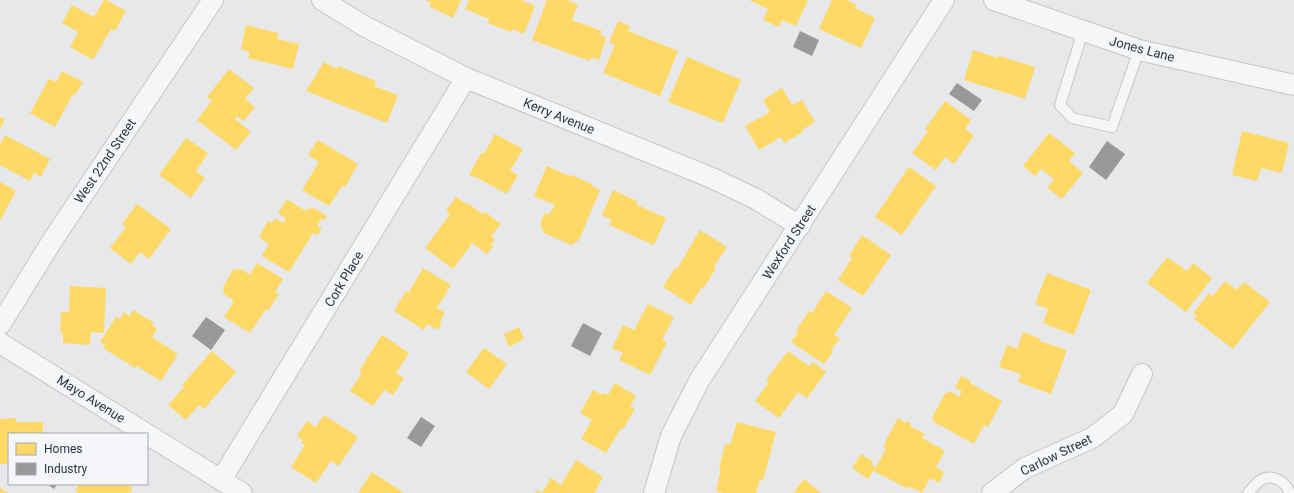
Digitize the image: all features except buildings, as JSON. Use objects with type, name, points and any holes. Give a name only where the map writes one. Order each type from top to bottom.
[{"type":"street","name":"Kerry Avenue","points":[[322,0],[364,26],[466,78],[712,178],[756,199],[800,226]]},
{"type":"street","name":"Wexford Street","points":[[654,493],[671,436],[699,382],[944,0]]},
{"type":"street","name":"Jones Lane","points":[[994,0],[1139,50],[1294,85]]},
{"type":"street","name":"West 22nd Street","points":[[0,325],[204,3]]},
{"type":"street","name":"Cork Place","points":[[221,480],[466,78]]},
{"type":"street","name":"Mayo Avenue","points":[[0,342],[146,433]]},
{"type":"street","name":"Carlow Street","points":[[992,493],[1024,468],[1092,438],[1123,414],[1142,374]]},
{"type":"street","name":"Mayo Avenue","points":[[148,434],[242,493]]},
{"type":"lane","points":[[1083,31],[1060,106],[1072,118],[1112,127],[1139,50]]},
{"type":"lane","points":[[1248,493],[1256,483],[1265,478],[1273,478],[1280,480],[1286,485],[1290,493]]}]
